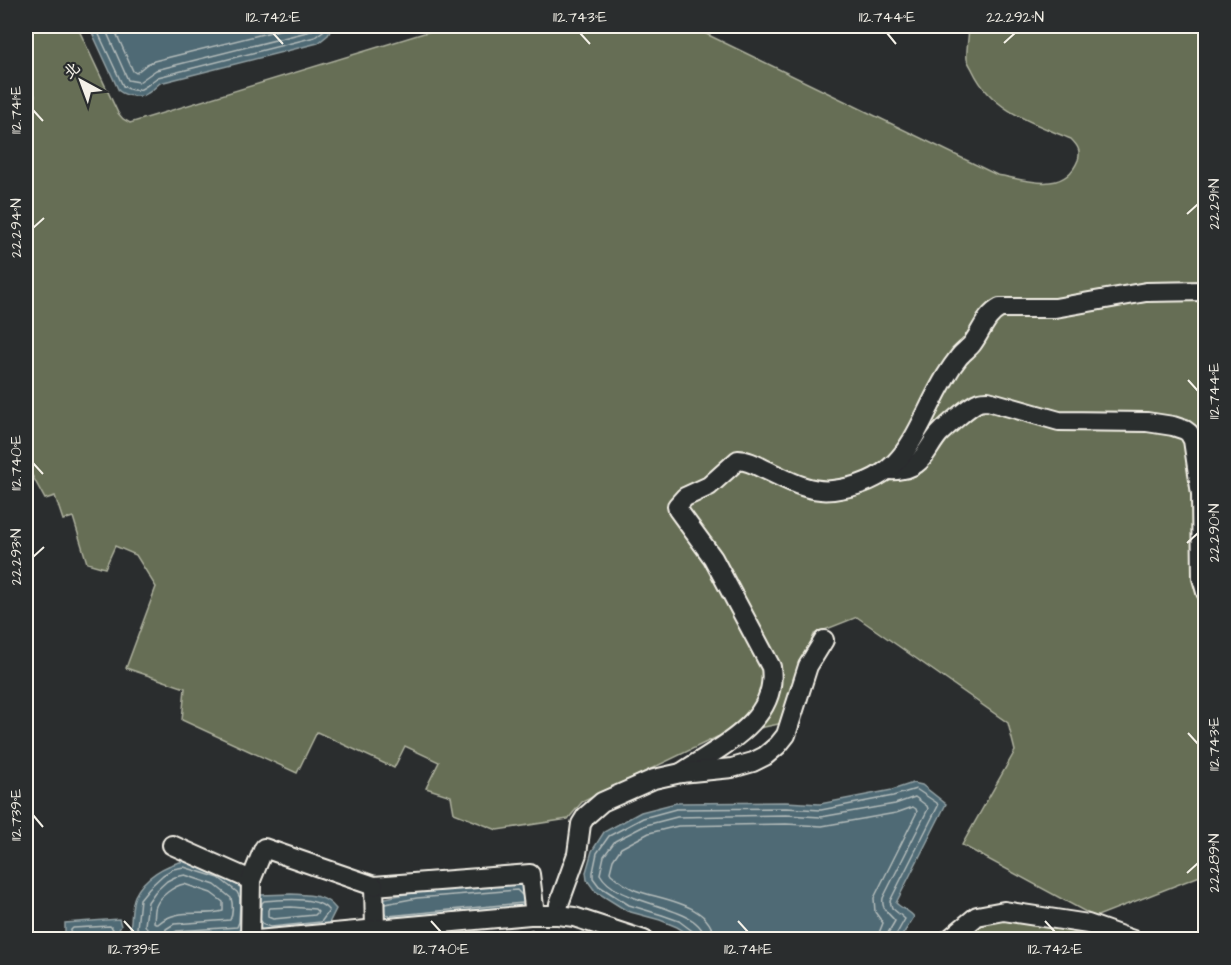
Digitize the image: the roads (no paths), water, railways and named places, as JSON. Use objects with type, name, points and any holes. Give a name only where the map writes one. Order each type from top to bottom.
[{"type":"street","points":[[681,773],[711,755],[745,729],[767,701],[772,676],[771,667],[713,558],[676,506],[685,497],[709,486],[738,460],[751,463],[819,491],[850,487],[871,480],[889,470],[905,452],[947,375],[972,345],[987,319],[996,309],[1055,308],[1146,292],[1206,291]]},
{"type":"street","points":[[889,470],[906,469],[918,463],[939,434],[980,402],[988,401],[1059,421],[1147,422],[1185,430],[1193,440],[1201,494],[1203,578],[1206,592]]},
{"type":"street","points":[[558,915],[559,904],[577,854],[582,824],[586,816],[602,802],[654,779],[681,773],[732,768],[765,756],[778,746],[786,735],[808,666],[824,640]]},
{"type":"street","points":[[172,845],[251,880]]},
{"type":"street","points":[[250,939],[251,880],[264,848],[374,886],[530,874],[535,915]]},
{"type":"street","points":[[374,886],[375,929]]},
{"type":"street","points":[[948,939],[977,916],[1004,911],[1088,924],[1133,939]]},
{"type":"street","points":[[257,939],[535,915],[558,915],[574,917],[644,939]]},
{"type":"water","points":[[89,26],[333,26],[328,35],[318,43],[160,83],[145,95],[137,96],[119,91]]},
{"type":"water","points":[[913,783],[922,785],[946,804],[896,903],[914,917],[900,939],[694,939],[677,927],[627,911],[595,891],[587,880],[586,872],[592,851],[604,832],[641,812],[676,803],[820,804],[892,790]]},
{"type":"water","points":[[184,861],[222,873],[242,889],[242,932],[139,938],[135,936],[130,929],[133,904],[139,889],[156,873],[170,865]]},
{"type":"water","points":[[521,884],[524,887],[529,907],[384,922],[380,899],[416,892]]},
{"type":"water","points":[[261,895],[316,896],[332,904],[336,909],[328,925],[270,933],[258,928],[257,898]]},
{"type":"water","points":[[119,919],[121,926],[114,939],[66,940],[65,938],[65,923]]}]
